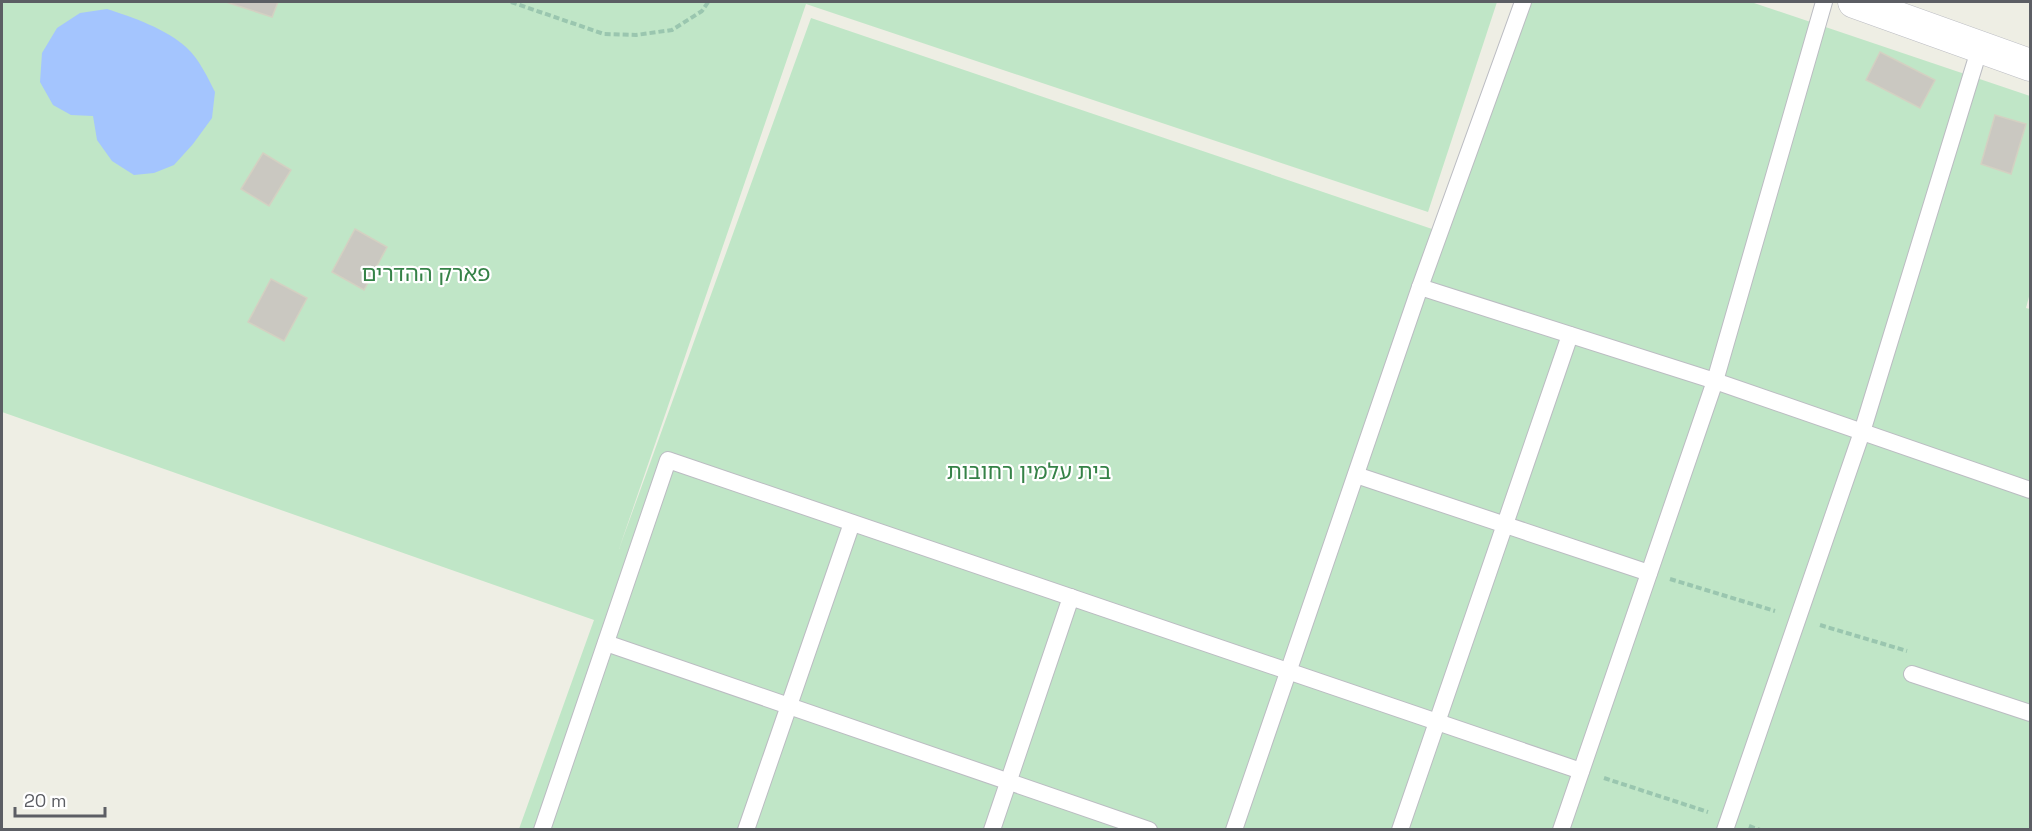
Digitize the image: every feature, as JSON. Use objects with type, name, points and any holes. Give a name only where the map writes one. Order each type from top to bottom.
[{"type":"street","points":[[1854,2],[2031,65]]},
{"type":"lane","points":[[1234,830],[1420,287],[1523,2]]},
{"type":"lane","points":[[1561,830],[1715,381],[1824,2]]},
{"type":"lane","points":[[1727,824],[1862,432],[1980,47]]},
{"type":"lane","points":[[1420,287],[1715,381],[2031,490]]},
{"type":"lane","points":[[1400,830],[1570,335]]},
{"type":"lane","points":[[542,830],[668,460],[1581,771]]},
{"type":"lane","points":[[1356,475],[1649,573]]},
{"type":"lane","points":[[746,830],[852,523]]},
{"type":"lane","points":[[992,830],[1071,597]]},
{"type":"lane","points":[[606,643],[1149,830]]},
{"type":"lane","points":[[1912,674],[2031,712]]},
{"type":"path","points":[[511,2],[604,34],[636,35],[672,30],[702,11],[708,2]]},
{"type":"path","points":[[1581,771],[1727,824],[1760,830]]},
{"type":"green space","name":"בית עלמין רחובות","points":[[2,2],[1497,2],[1428,212],[806,4],[619,549],[811,18],[1438,231],[1515,2],[1751,2],[2030,96],[2030,293],[2026,308],[2030,309],[2030,829],[519,829],[594,620],[2,412]]},
{"type":"water","points":[[107,9],[149,24],[179,41],[203,69],[215,92],[212,118],[193,144],[174,165],[154,173],[134,175],[112,161],[97,140],[93,116],[71,115],[53,105],[40,82],[42,53],[57,28],[80,13]]},
{"type":"building","points":[[226,2],[278,2],[272,17]]},
{"type":"building","points":[[1880,52],[1935,80],[1920,108],[1866,80]]},
{"type":"building","points":[[1995,115],[2026,124],[2011,174],[1981,164]]},
{"type":"building","points":[[263,153],[291,170],[269,206],[241,189]]},
{"type":"building","points":[[355,229],[387,247],[364,290],[332,272]]},
{"type":"building","points":[[271,279],[307,298],[284,341],[248,322]]},
{"type":"park label","name":"פארק ההדרים","points":[[426,273]]}]
